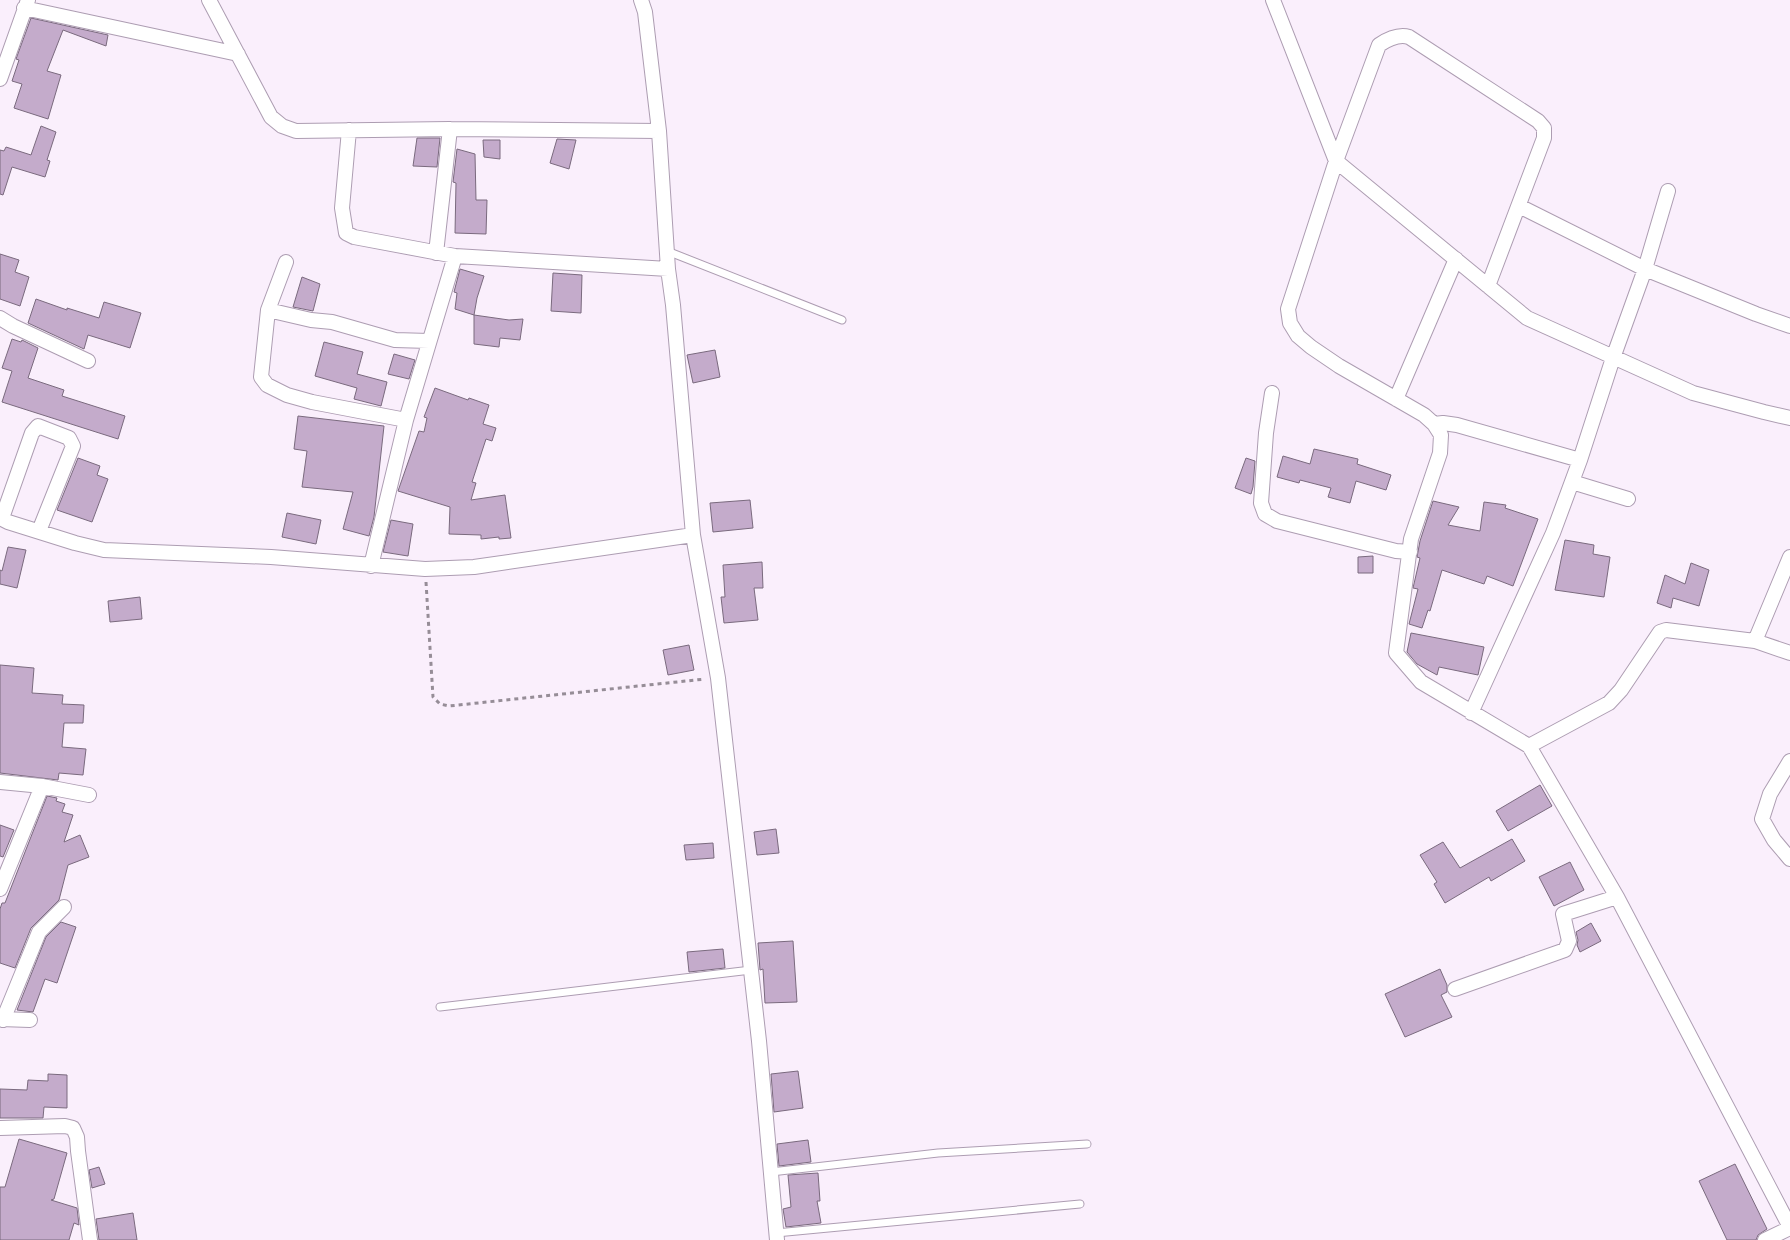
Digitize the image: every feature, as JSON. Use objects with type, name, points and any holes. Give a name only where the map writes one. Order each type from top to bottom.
[{"type":"street","points":[[209,0],[271,117],[282,126],[296,131],[450,129],[659,131]]},
{"type":"street","points":[[1273,0],[1336,161],[1527,318],[1693,393],[1790,418]]},
{"type":"street","points":[[0,79],[26,4],[238,54]]},
{"type":"street","points":[[646,4],[659,131],[668,269],[673,305],[693,535],[718,678],[759,1041],[776,1236]]},
{"type":"street","points":[[1488,286],[1544,138],[1544,128],[1538,121],[1410,37],[1404,36],[1388,39],[1379,45],[1336,161],[1288,309],[1290,323],[1298,336],[1311,347],[1424,415],[1434,424],[1441,435],[1440,453],[1411,539],[1396,652],[1421,682],[1529,746],[1617,896],[1790,1228],[1765,1240]]},
{"type":"street","points":[[436,253],[450,129]]},
{"type":"street","points":[[349,130],[342,208],[346,233],[354,237],[455,256],[668,269]]},
{"type":"street","points":[[1471,713],[1553,533],[1645,269],[1668,190]]},
{"type":"street","points":[[1519,206],[1645,269],[1790,326]]},
{"type":"street","points":[[371,566],[406,420],[455,256]]},
{"type":"street","points":[[1396,399],[1456,259]]},
{"type":"street","points":[[286,262],[268,310],[261,377],[267,385],[287,395],[312,402],[406,420]]},
{"type":"street","points":[[268,310],[311,320],[332,322],[395,340],[429,342]]},
{"type":"street","points":[[0,318],[88,361]]},
{"type":"street","points":[[1272,393],[1266,433],[1261,503],[1265,514],[1277,521],[1396,551],[1410,552]]},
{"type":"street","points":[[1434,424],[1457,425],[1580,460]]},
{"type":"street","points":[[39,531],[73,446],[69,438],[38,426],[32,433],[1,518],[8,522],[75,543],[104,550],[271,557],[426,569],[474,567],[693,535]]},
{"type":"street","points":[[1572,482],[1628,499]]},
{"type":"street","points":[[1755,640],[1790,557]]},
{"type":"street","points":[[1529,746],[1609,703],[1621,690],[1660,632],[1666,630],[1755,640],[1790,653]]},
{"type":"street","points":[[1790,761],[1770,794],[1762,819],[1774,840],[1790,859]]},
{"type":"street","points":[[0,782],[42,786],[89,795]]},
{"type":"street","points":[[0,889],[42,786]]},
{"type":"street","points":[[1455,989],[1565,950],[1569,941],[1563,914],[1617,896]]},
{"type":"street","points":[[30,1020],[2,1020],[39,932],[64,907]]},
{"type":"street","points":[[0,1128],[65,1126],[73,1128],[77,1137],[90,1240]]},
{"type":"lane","points":[[667,251],[842,320]]},
{"type":"lane","points":[[440,1007],[750,970]]},
{"type":"lane","points":[[771,1172],[938,1153],[1086,1144]]},
{"type":"lane","points":[[776,1236],[1080,1204]]},
{"type":"path","points":[[426,569],[433,697],[440,704],[449,706],[718,678]]},
{"type":"building","points":[[31,18],[108,35],[106,46],[63,30],[47,71],[61,75],[48,119],[14,108],[22,84],[12,81],[19,60],[16,59]]},
{"type":"building","points":[[41,126],[56,132],[47,160],[50,161],[45,177],[12,167],[3,195],[0,194],[0,150],[4,151],[6,147],[31,155]]},
{"type":"building","points":[[417,138],[440,138],[437,167],[413,166]]},
{"type":"building","points":[[557,139],[576,140],[569,169],[550,163]]},
{"type":"building","points":[[483,140],[500,140],[500,159],[484,157]]},
{"type":"building","points":[[457,149],[475,154],[476,200],[487,200],[486,234],[455,233],[456,183],[453,182]]},
{"type":"building","points":[[0,254],[19,260],[15,272],[29,277],[20,306],[0,299]]},
{"type":"building","points":[[460,269],[484,276],[474,315],[455,309],[457,293],[454,292]]},
{"type":"building","points":[[553,273],[582,275],[581,313],[551,311]]},
{"type":"building","points":[[302,277],[320,284],[313,311],[293,307]]},
{"type":"building","points":[[36,299],[67,310],[67,308],[99,318],[104,302],[141,313],[130,348],[88,335],[84,349],[28,323]]},
{"type":"building","points":[[474,315],[509,320],[523,319],[520,340],[500,338],[499,347],[474,344]]},
{"type":"building","points":[[12,339],[21,342],[22,340],[38,348],[28,378],[64,390],[62,396],[125,416],[118,439],[2,402],[12,371],[2,368]]},
{"type":"building","points":[[324,342],[363,352],[357,374],[387,382],[381,406],[354,399],[357,388],[315,376]]},
{"type":"building","points":[[715,350],[720,377],[693,383],[687,355]]},
{"type":"building","points":[[394,354],[415,360],[409,379],[388,374]]},
{"type":"building","points":[[435,388],[468,400],[469,398],[489,405],[483,424],[496,428],[492,441],[486,439],[472,482],[476,483],[471,500],[505,495],[511,538],[481,539],[481,535],[449,534],[450,507],[398,491],[419,431],[424,432],[427,418],[424,417]]},
{"type":"building","points":[[298,416],[384,426],[374,517],[369,536],[343,529],[353,492],[302,487],[307,451],[294,449]]},
{"type":"building","points":[[1314,449],[1358,459],[1357,464],[1391,475],[1386,490],[1356,481],[1350,503],[1328,497],[1331,488],[1300,480],[1299,483],[1277,477],[1283,456],[1310,464]]},
{"type":"building","points":[[78,458],[100,466],[97,475],[108,479],[92,522],[57,510]]},
{"type":"building","points":[[1246,458],[1255,461],[1251,494],[1235,488]]},
{"type":"building","points":[[750,500],[753,528],[713,532],[710,503]]},
{"type":"building","points":[[1433,501],[1459,507],[1448,525],[1480,531],[1484,502],[1506,505],[1505,508],[1538,519],[1513,586],[1487,576],[1484,584],[1442,570],[1430,611],[1428,610],[1422,628],[1409,624],[1418,589],[1413,588],[1420,558],[1417,557],[1420,541]]},
{"type":"building","points":[[287,513],[321,520],[316,544],[282,537]]},
{"type":"building","points":[[391,520],[413,524],[408,556],[383,552]]},
{"type":"building","points":[[1565,540],[1594,545],[1593,554],[1610,557],[1604,597],[1555,590]]},
{"type":"building","points":[[8,547],[26,550],[17,588],[0,584],[0,570],[2,571]]},
{"type":"building","points":[[1373,556],[1373,573],[1358,573],[1358,557]]},
{"type":"building","points":[[762,562],[763,588],[754,588],[758,620],[724,623],[721,597],[725,597],[723,565]]},
{"type":"building","points":[[1691,563],[1709,570],[1699,606],[1673,598],[1671,608],[1657,603],[1665,575],[1685,584]]},
{"type":"building","points":[[140,597],[142,619],[110,622],[108,601]]},
{"type":"building","points":[[1411,633],[1484,647],[1478,675],[1439,667],[1437,675],[1417,664],[1407,652]]},
{"type":"building","points":[[689,645],[694,670],[668,675],[663,650]]},
{"type":"building","points":[[0,665],[34,668],[32,693],[63,695],[62,704],[84,705],[83,723],[64,723],[62,747],[86,749],[83,775],[59,773],[58,780],[0,773]]},
{"type":"building","points":[[1540,785],[1552,806],[1508,831],[1496,811]]},
{"type":"building","points":[[47,796],[57,798],[56,801],[65,804],[62,812],[73,815],[64,842],[80,835],[89,857],[68,865],[59,900],[31,928],[15,968],[0,963],[0,909],[2,903],[5,903]]},
{"type":"building","points":[[0,825],[14,830],[3,857],[0,856]]},
{"type":"building","points":[[776,829],[779,853],[757,855],[754,832]]},
{"type":"building","points":[[1512,839],[1525,861],[1491,881],[1489,877],[1445,903],[1434,884],[1437,882],[1420,855],[1443,842],[1460,868]]},
{"type":"building","points":[[713,843],[714,858],[686,860],[684,845]]},
{"type":"building","points":[[1570,862],[1584,890],[1554,906],[1539,877]]},
{"type":"building","points":[[61,922],[76,927],[57,983],[45,979],[33,1012],[17,1010],[46,937]]},
{"type":"building","points":[[1591,923],[1601,941],[1580,952],[1577,945],[1576,932]]},
{"type":"building","points":[[793,941],[797,1002],[765,1003],[763,969],[760,970],[758,943]]},
{"type":"building","points":[[723,949],[725,968],[689,972],[687,952]]},
{"type":"building","points":[[1440,969],[1447,985],[1447,992],[1441,995],[1452,1017],[1405,1037],[1385,994]]},
{"type":"building","points":[[798,1071],[803,1108],[774,1112],[771,1074]]},
{"type":"building","points":[[48,1074],[67,1075],[67,1108],[44,1107],[43,1118],[0,1118],[0,1089],[27,1090],[28,1080],[48,1081]]},
{"type":"building","points":[[19,1139],[67,1153],[54,1199],[51,1200],[77,1208],[79,1225],[74,1223],[69,1240],[0,1240],[0,1187],[5,1187]]},
{"type":"building","points":[[808,1140],[811,1162],[779,1166],[777,1144]]},
{"type":"building","points":[[1735,1164],[1767,1229],[1758,1235],[1756,1240],[1727,1240],[1699,1181]]},
{"type":"building","points":[[99,1167],[105,1184],[92,1188],[89,1170]]},
{"type":"building","points":[[818,1173],[820,1201],[817,1201],[821,1223],[786,1227],[783,1209],[791,1207],[788,1175]]},
{"type":"building","points":[[133,1213],[137,1240],[99,1240],[96,1219]]}]
